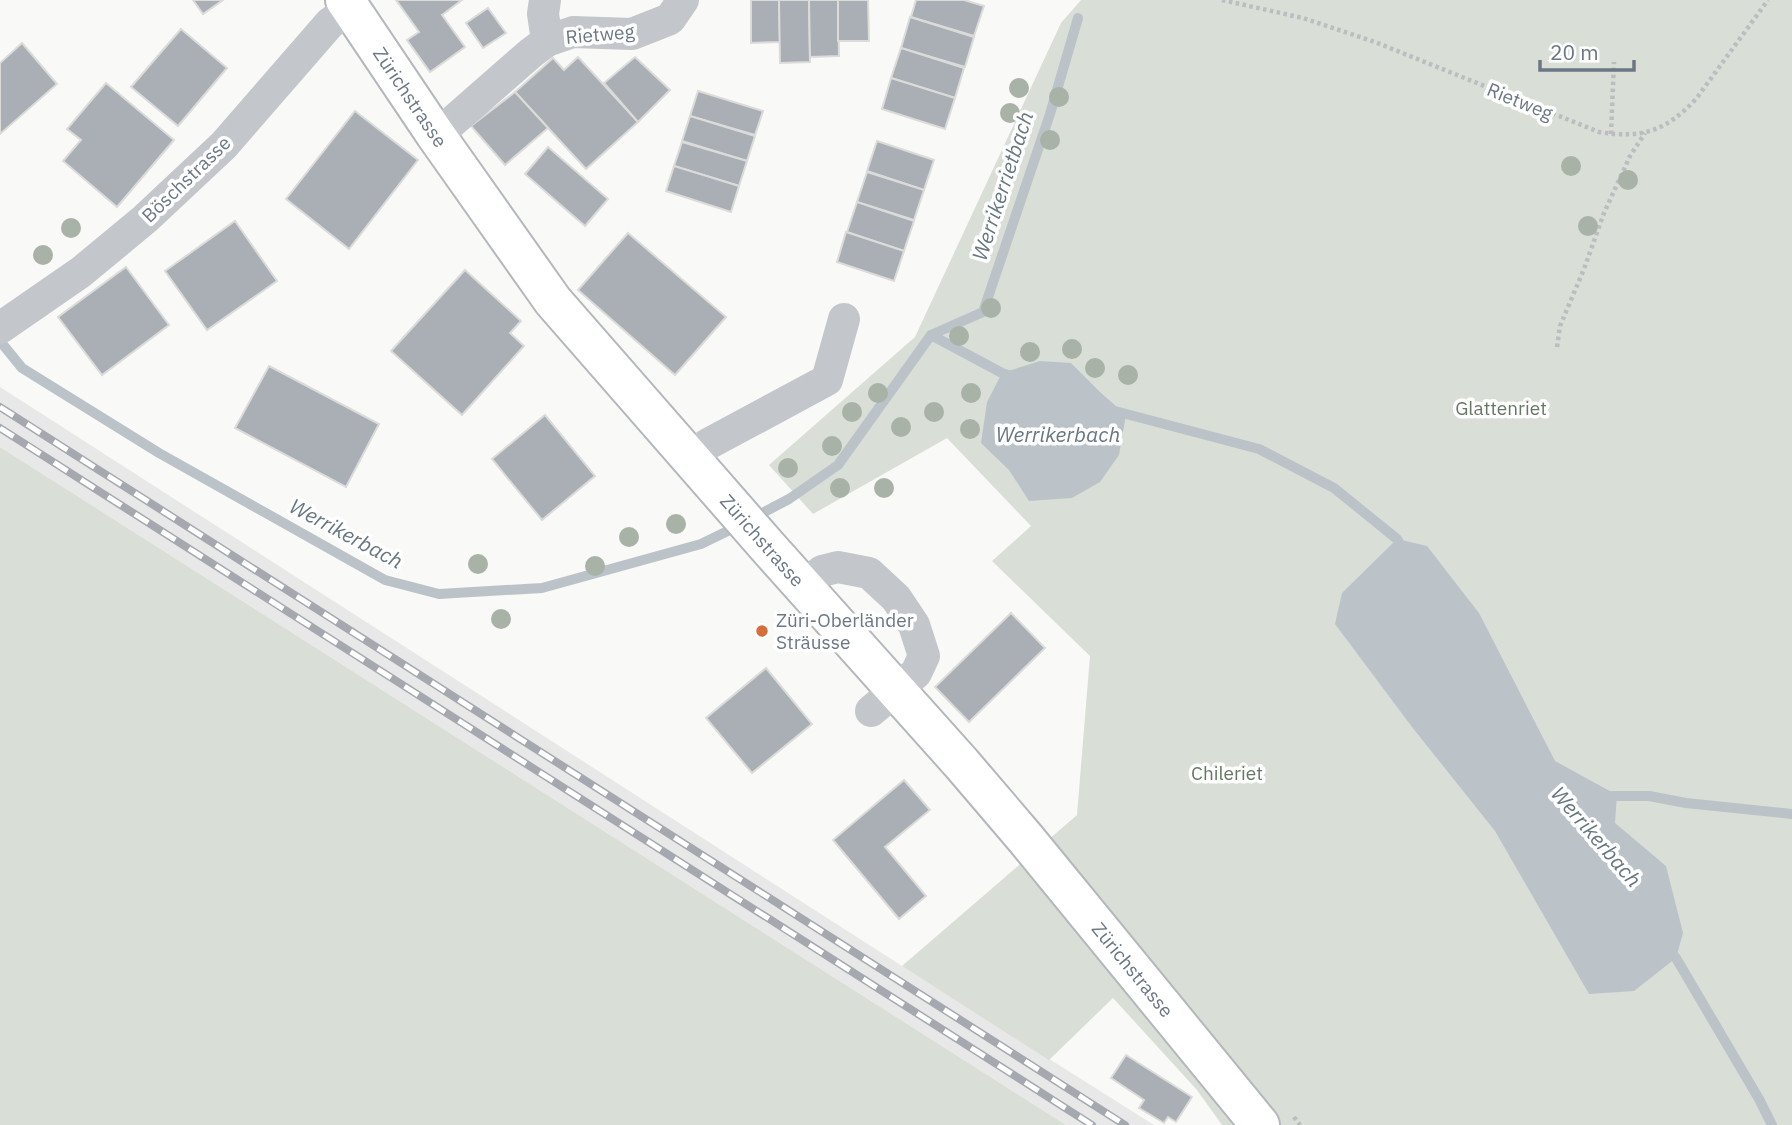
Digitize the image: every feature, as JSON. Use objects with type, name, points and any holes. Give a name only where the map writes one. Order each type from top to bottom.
[{"type":"main road","name":"Zürichstrasse","points":[[348,4],[435,134],[553,301],[803,586],[884,700],[1035,850],[1260,1125]]},
{"type":"street","name":"Rietweg","points":[[545,0],[543,14],[547,41]]},
{"type":"street","name":"Rietweg","points":[[435,134],[547,41],[573,32],[632,34],[670,19],[683,0]]},
{"type":"street","name":"Böschstrasse","points":[[5,324],[80,272],[145,219],[224,145],[348,4]]},
{"type":"street","points":[[691,457],[708,444],[827,380],[844,319]]},
{"type":"street","points":[[803,586],[822,571],[838,567],[869,573],[896,598],[914,625],[924,656],[916,673],[884,700]]},
{"type":"path","name":"Rietweg","points":[[1222,0],[1303,18],[1376,42],[1588,128],[1611,134],[1646,132],[1672,122],[1684,112],[1768,0]]},
{"type":"path","points":[[1611,134],[1614,62]]},
{"type":"path","points":[[1557,347],[1560,326],[1604,213],[1630,156],[1646,132]]},
{"type":"shaded area","points":[[0,387],[1154,1125],[1066,1125],[0,447]]},
{"type":"green space","name":"Glattenriet","points":[[1081,0],[1792,0],[1792,1125],[1222,1125],[1197,1090],[1113,998],[1049,1060],[902,966],[1077,815],[1090,656],[992,561],[1031,526],[947,438],[813,514],[769,465],[915,337],[1061,23]]},
{"type":"green space","points":[[0,447],[1066,1125],[0,1125]]},
{"type":"water","name":"Werrikerbach","points":[[1040,361],[1071,363],[1126,415],[1119,455],[1100,482],[1072,498],[1029,501],[1009,470],[981,443],[987,402],[1002,373]]},
{"type":"water","points":[[1397,539],[1427,546],[1479,613],[1555,761],[1617,795],[1615,823],[1666,866],[1683,933],[1676,958],[1634,991],[1589,994],[1495,831],[1335,624],[1342,593]]},
{"type":"building","points":[[193,0],[223,0],[203,14]]},
{"type":"building","points":[[396,0],[462,0],[442,15],[465,47],[430,72],[407,40],[419,32]]},
{"type":"building","points":[[751,0],[779,0],[780,42],[751,43]]},
{"type":"building","points":[[779,0],[809,0],[810,62],[780,63]]},
{"type":"building","points":[[809,0],[838,0],[839,56],[810,57]]},
{"type":"building","points":[[838,0],[868,0],[869,41],[838,41]]},
{"type":"building","points":[[916,0],[964,0],[984,6],[974,36],[911,17]]},
{"type":"building","points":[[488,8],[506,33],[483,48],[466,23]]},
{"type":"building","points":[[910,17],[974,37],[965,67],[901,48]]},
{"type":"building","points":[[181,29],[227,68],[178,126],[131,87]]},
{"type":"building","points":[[22,43],[57,84],[0,134],[0,63]]},
{"type":"building","points":[[901,48],[964,68],[955,98],[891,78]]},
{"type":"building","points":[[578,57],[638,122],[586,169],[515,92],[553,58],[564,70]]},
{"type":"building","points":[[635,57],[670,90],[638,122],[604,83]]},
{"type":"building","points":[[891,78],[955,98],[945,129],[882,109]]},
{"type":"building","points":[[106,83],[174,140],[117,207],[63,161],[81,140],[67,129]]},
{"type":"building","points":[[698,91],[763,111],[755,135],[690,116]]},
{"type":"building","points":[[515,92],[548,128],[505,165],[471,126]]},
{"type":"building","points":[[355,111],[418,160],[349,249],[286,199]]},
{"type":"building","points":[[690,116],[755,136],[747,161],[682,141]]},
{"type":"building","points":[[877,141],[934,160],[924,190],[867,171]]},
{"type":"building","points":[[682,142],[747,161],[739,186],[674,166]]},
{"type":"building","points":[[548,147],[608,199],[585,226],[525,174]]},
{"type":"building","points":[[674,166],[739,186],[731,212],[666,191]]},
{"type":"building","points":[[867,172],[924,190],[914,220],[857,202]]},
{"type":"building","points":[[857,202],[914,221],[904,251],[847,232]]},
{"type":"building","points":[[235,221],[277,281],[207,330],[165,271]]},
{"type":"building","points":[[846,232],[904,251],[894,281],[837,262]]},
{"type":"building","points":[[628,233],[726,317],[675,375],[578,290]]},
{"type":"building","points":[[126,267],[169,325],[102,375],[58,317]]},
{"type":"building","points":[[465,270],[521,321],[510,333],[524,346],[462,415],[391,351]]},
{"type":"building","points":[[269,366],[379,424],[346,487],[235,428]]},
{"type":"building","points":[[545,415],[595,476],[542,520],[492,459]]},
{"type":"building","points":[[1011,613],[1045,648],[969,722],[935,687]]},
{"type":"building","points":[[766,668],[812,724],[752,773],[706,718]]},
{"type":"building","points":[[904,780],[930,810],[885,847],[926,896],[899,919],[833,840]]},
{"type":"building","points":[[1126,1055],[1192,1097],[1176,1122],[1168,1117],[1164,1123],[1139,1108],[1144,1100],[1111,1078]]},
{"type":"waterway","name":"Werrikerrietbach","points":[[753,518],[789,499],[838,465],[931,335],[983,312],[1050,114],[1078,18]]},
{"type":"waterway","name":"Werrikerbach","points":[[931,335],[1014,377]]},
{"type":"waterway","name":"Werrikerbach","points":[[0,341],[22,368],[159,453],[385,580],[439,594],[542,588],[701,544],[740,525]]},
{"type":"waterway","name":"Werrikerbach","points":[[1115,411],[1259,449],[1334,488],[1397,539],[1403,550]]},
{"type":"waterway","points":[[1605,796],[1649,796],[1686,803],[1792,814]]},
{"type":"waterway","name":"Werrikerbach","points":[[1667,948],[1676,958],[1772,1125]]},
{"type":"railway","points":[[0,407],[1125,1125]]},
{"type":"railway","points":[[0,428],[1092,1125]]},
{"type":"place","name":"Züri-Oberländer Sträusse","points":[[762,631]]},
{"type":"park label","name":"Chileriet","points":[[1227,773]]}]
